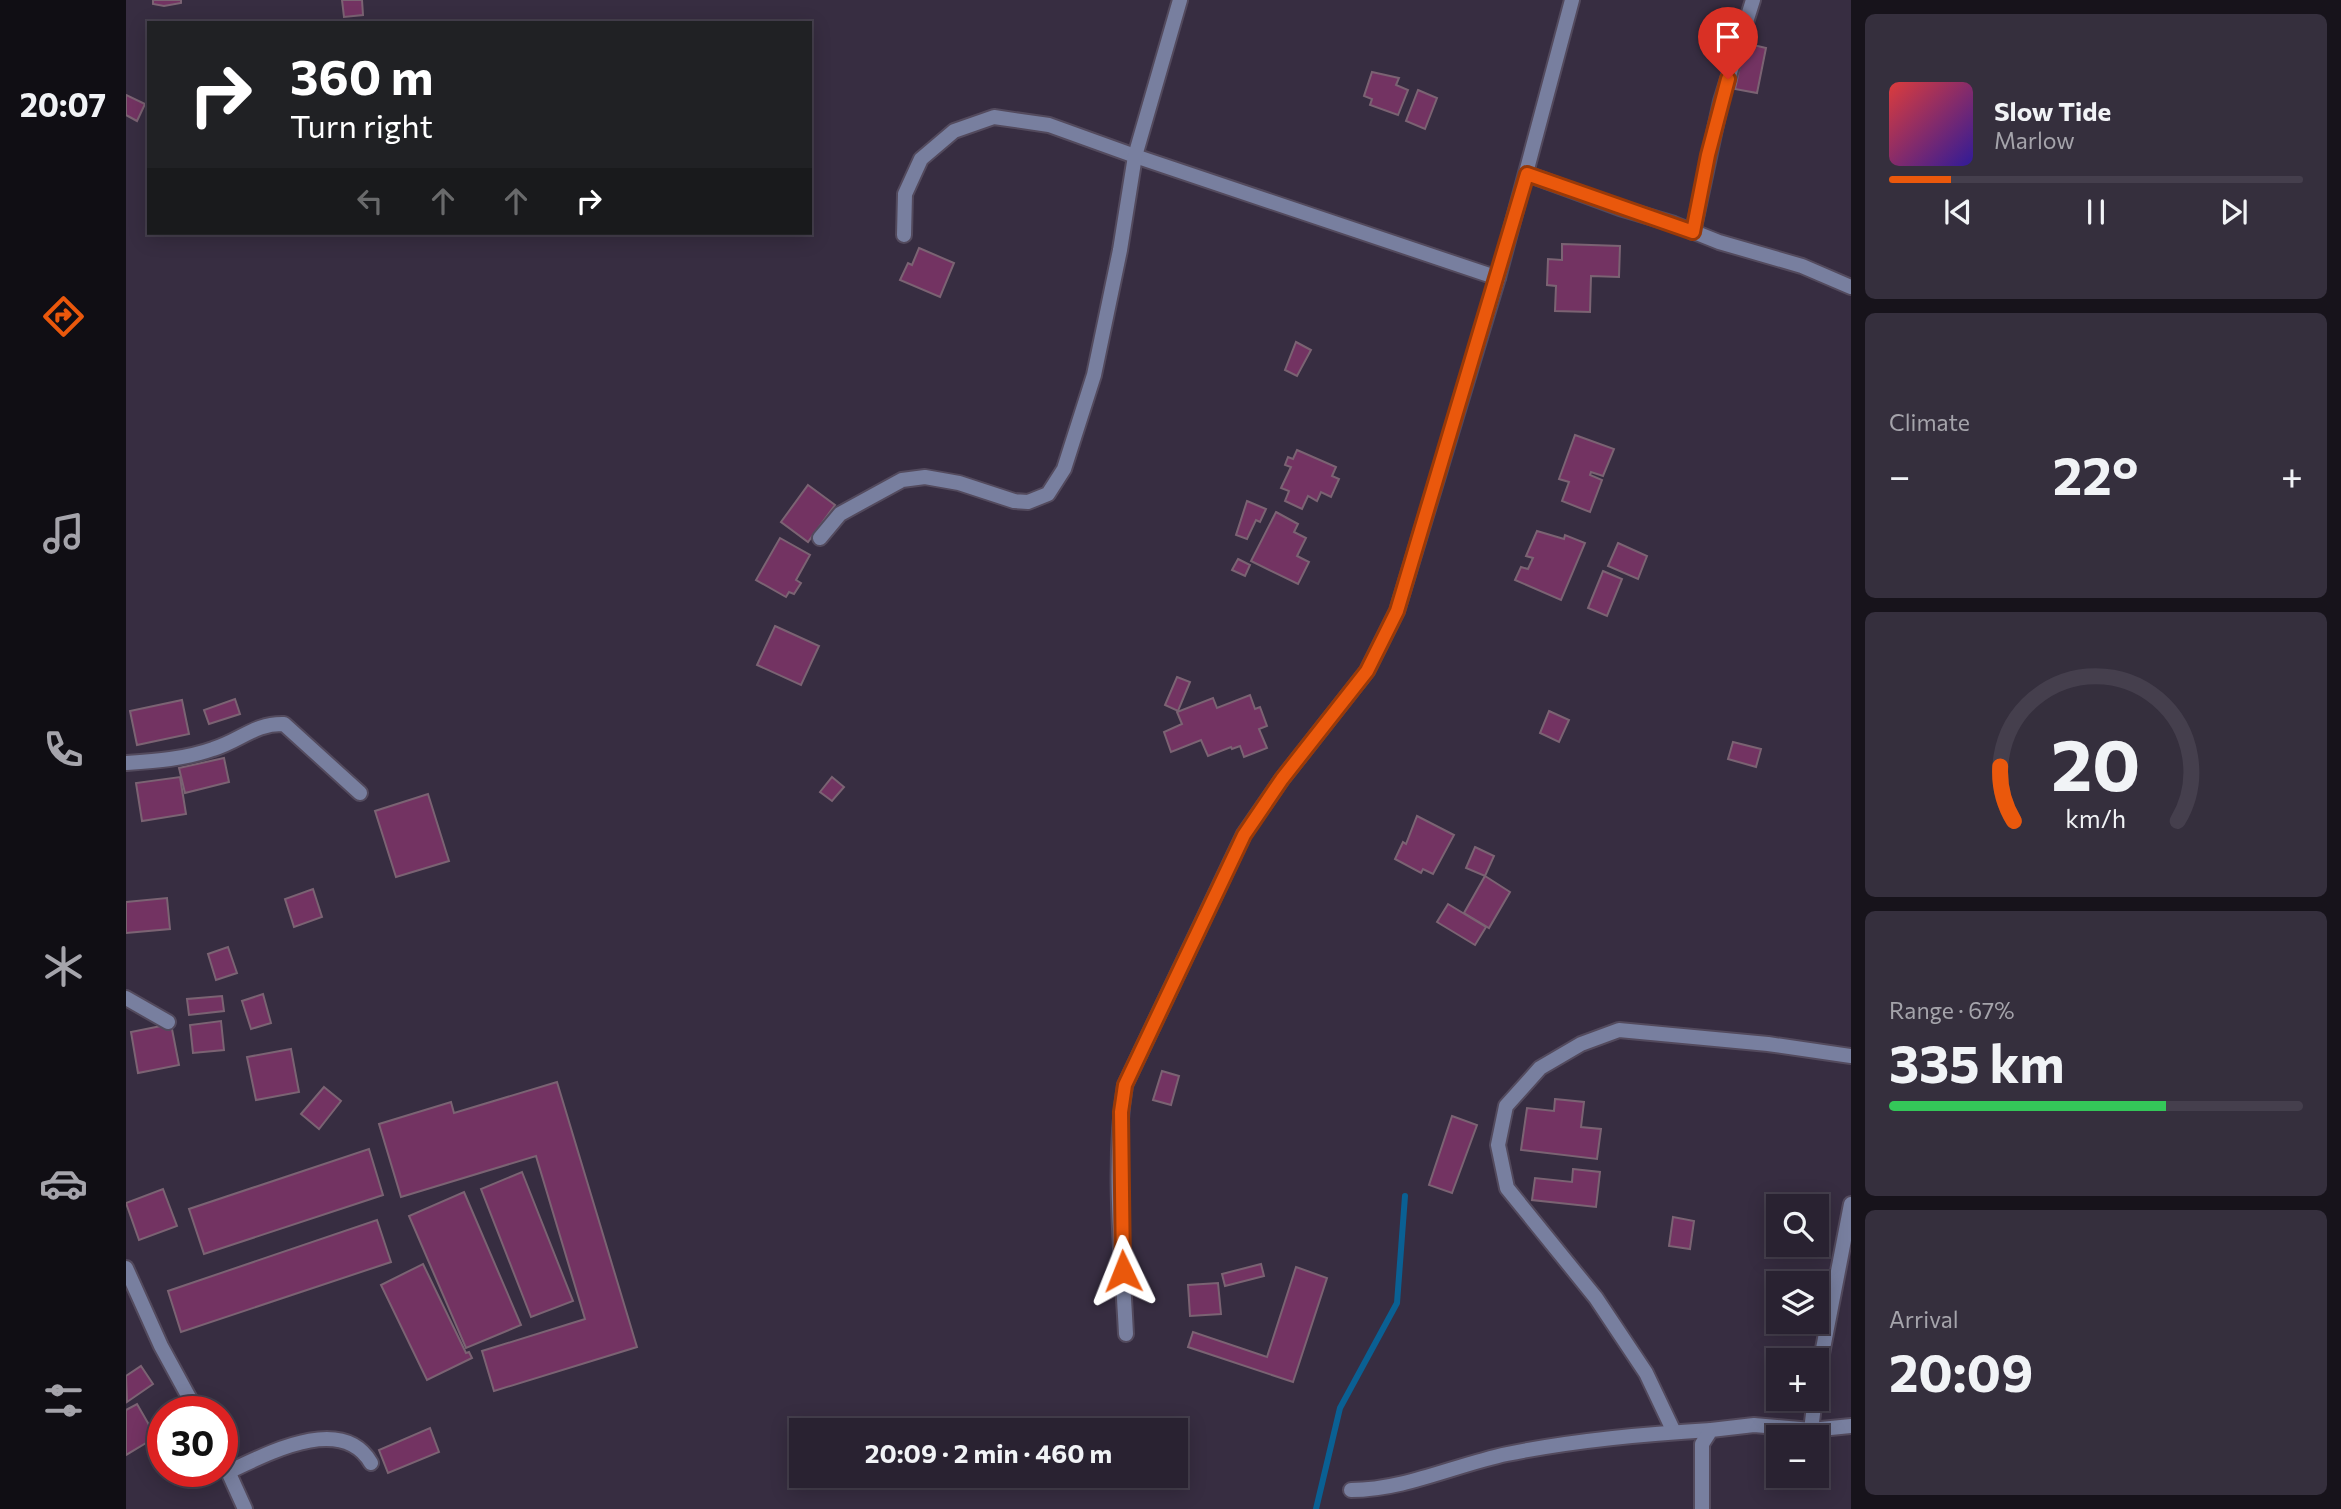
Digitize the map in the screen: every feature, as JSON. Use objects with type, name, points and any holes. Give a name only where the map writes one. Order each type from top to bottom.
[{"type":"street","points":[[820,538],[839,514],[902,480],[925,477],[960,483],[1014,501],[1028,502],[1048,494],[1064,469],[1094,375],[1120,250],[1135,156],[1180,0]]},
{"type":"street","points":[[1126,1334],[1120,1166],[1121,1112],[1125,1085],[1244,835],[1282,779],[1367,671],[1397,611],[1498,278],[1573,0]]},
{"type":"street","points":[[1693,232],[1721,101],[1753,0]]},
{"type":"street","points":[[904,235],[905,194],[921,159],[954,131],[994,117],[1049,125],[1094,139],[1135,156],[1498,278]]},
{"type":"street","points":[[1527,174],[1693,232],[1802,266],[1851,287]]},
{"type":"street","points":[[126,763],[165,760],[215,749],[249,730],[268,724],[285,724],[360,793]]},
{"type":"street","points":[[126,998],[168,1022]]},
{"type":"street","points":[[1674,1432],[1646,1373],[1596,1298],[1507,1188],[1498,1145],[1506,1106],[1540,1068],[1581,1044],[1619,1030],[1768,1044],[1851,1056]]},
{"type":"street","points":[[1823,1348],[1851,1204]]},
{"type":"street","points":[[126,1268],[161,1346],[188,1396]]},
{"type":"street","points":[[1351,1490],[1374,1490],[1540,1448],[1588,1440],[1766,1426]]},
{"type":"street","points":[[1829,1428],[1851,1426]]},
{"type":"street","points":[[1702,1509],[1703,1444],[1710,1430]]},
{"type":"street","points":[[238,1461],[324,1440],[348,1442],[365,1452],[371,1463]]},
{"type":"street","points":[[235,1487],[245,1509]]},
{"type":"building","points":[[153,0],[181,0],[181,3],[164,6],[153,4]]},
{"type":"building","points":[[342,0],[362,0],[363,15],[344,17]]},
{"type":"building","points":[[1745,43],[1766,48],[1757,93],[1735,89]]},
{"type":"building","points":[[1372,72],[1399,78],[1396,85],[1408,90],[1398,115],[1370,105],[1372,99],[1364,96]]},
{"type":"building","points":[[1418,90],[1437,98],[1425,129],[1406,121]]},
{"type":"building","points":[[126,95],[145,104],[137,121],[126,115]]},
{"type":"building","points":[[1562,244],[1620,246],[1619,277],[1591,276],[1590,312],[1555,311],[1556,286],[1547,285],[1548,259],[1562,260]]},
{"type":"building","points":[[919,248],[954,263],[940,297],[900,280],[908,263],[912,265]]},
{"type":"building","points":[[1296,342],[1311,350],[1297,376],[1285,370]]},
{"type":"building","points":[[1575,435],[1614,449],[1603,476],[1591,472],[1590,475],[1602,480],[1590,512],[1562,501],[1569,482],[1559,479]]},
{"type":"building","points":[[1297,450],[1336,467],[1332,476],[1339,479],[1331,497],[1321,492],[1317,501],[1308,496],[1302,509],[1285,501],[1289,491],[1281,488],[1291,467],[1285,465],[1288,457],[1293,459]]},
{"type":"building","points":[[808,485],[835,505],[808,542],[781,522]]},
{"type":"building","points":[[1247,501],[1266,509],[1260,522],[1256,520],[1247,539],[1236,535]]},
{"type":"building","points":[[1276,512],[1298,524],[1294,532],[1306,538],[1297,556],[1309,562],[1298,584],[1251,561]]},
{"type":"building","points":[[1537,531],[1564,539],[1565,535],[1585,543],[1561,600],[1515,580],[1521,567],[1528,569],[1533,558],[1526,556]]},
{"type":"building","points":[[780,538],[810,555],[796,580],[801,583],[794,594],[789,592],[786,597],[756,580]]},
{"type":"building","points":[[1618,543],[1647,556],[1638,579],[1608,566]]},
{"type":"building","points":[[1238,559],[1250,565],[1245,576],[1232,570]]},
{"type":"building","points":[[1603,571],[1622,579],[1607,616],[1588,608]]},
{"type":"building","points":[[775,626],[819,646],[801,685],[757,665]]},
{"type":"building","points":[[1177,677],[1190,682],[1178,711],[1165,705]]},
{"type":"building","points":[[1250,695],[1255,709],[1260,707],[1267,726],[1259,729],[1267,748],[1244,757],[1240,746],[1231,747],[1208,756],[1201,740],[1171,752],[1164,732],[1182,724],[1177,712],[1213,698],[1217,708]]},
{"type":"building","points":[[235,699],[240,714],[209,724],[204,710]]},
{"type":"building","points":[[182,700],[189,734],[137,745],[130,711]]},
{"type":"building","points":[[1549,711],[1569,720],[1559,742],[1540,733]]},
{"type":"building","points":[[1733,742],[1761,749],[1756,767],[1728,759]]},
{"type":"building","points":[[224,758],[229,782],[185,793],[179,768]]},
{"type":"building","points":[[180,777],[186,814],[142,821],[136,783]]},
{"type":"building","points":[[832,777],[844,787],[832,801],[820,792]]},
{"type":"building","points":[[428,794],[449,861],[396,877],[375,811]]},
{"type":"building","points":[[1417,816],[1454,835],[1433,874],[1423,869],[1421,873],[1395,859],[1403,842],[1406,844]]},
{"type":"building","points":[[1475,847],[1494,856],[1485,876],[1466,868]]},
{"type":"building","points":[[1485,876],[1510,892],[1489,928],[1464,913]]},
{"type":"building","points":[[313,889],[322,917],[294,927],[285,899]]},
{"type":"building","points":[[167,898],[170,929],[126,933],[126,902]]},
{"type":"building","points":[[1448,904],[1486,927],[1475,945],[1437,922]]},
{"type":"building","points":[[228,947],[237,973],[216,980],[208,954]]},
{"type":"building","points":[[263,994],[271,1023],[251,1029],[242,1001]]},
{"type":"building","points":[[222,996],[224,1011],[189,1015],[187,999]]},
{"type":"building","points":[[221,1021],[224,1050],[193,1053],[190,1025]]},
{"type":"building","points":[[171,1024],[179,1065],[138,1073],[131,1032]]},
{"type":"building","points":[[291,1049],[299,1092],[256,1100],[247,1057]]},
{"type":"building","points":[[1162,1071],[1179,1076],[1171,1105],[1153,1100]]},
{"type":"building","points":[[557,1082],[637,1347],[494,1391],[482,1351],[585,1319],[536,1156],[401,1197],[379,1124],[451,1102],[454,1113]]},
{"type":"building","points":[[324,1087],[341,1101],[319,1129],[301,1114]]},
{"type":"building","points":[[1555,1099],[1584,1102],[1581,1127],[1601,1129],[1597,1159],[1521,1150],[1527,1108],[1554,1111]]},
{"type":"building","points":[[1452,1116],[1477,1125],[1452,1193],[1429,1185]]},
{"type":"building","points":[[369,1149],[383,1195],[204,1254],[189,1209]]},
{"type":"building","points":[[1573,1169],[1600,1172],[1596,1207],[1532,1200],[1535,1178],[1572,1182]]},
{"type":"building","points":[[522,1172],[573,1301],[531,1317],[481,1189]]},
{"type":"building","points":[[163,1189],[177,1226],[139,1240],[126,1203]]},
{"type":"building","points":[[464,1192],[521,1325],[466,1348],[409,1216]]},
{"type":"building","points":[[1673,1217],[1694,1221],[1690,1249],[1669,1246]]},
{"type":"building","points":[[377,1220],[391,1262],[181,1332],[168,1291]]},
{"type":"building","points":[[423,1264],[466,1353],[469,1352],[472,1358],[427,1380],[381,1285]]},
{"type":"building","points":[[1261,1264],[1264,1276],[1225,1286],[1222,1274]]},
{"type":"building","points":[[1296,1267],[1327,1278],[1293,1382],[1188,1347],[1193,1332],[1267,1357]]},
{"type":"building","points":[[1218,1283],[1221,1314],[1190,1316],[1188,1285]]},
{"type":"building","points":[[141,1366],[153,1384],[127,1402],[126,1376]]},
{"type":"building","points":[[137,1404],[147,1421],[147,1442],[126,1455],[126,1410]]},
{"type":"building","points":[[430,1428],[439,1452],[388,1473],[379,1450]]},
{"type":"waterway","points":[[1316,1509],[1340,1408],[1397,1303],[1405,1196]]},
{"type":"route","points":[[1123,1271],[1120,1166],[1121,1112],[1125,1085],[1244,835],[1282,779],[1367,671],[1397,611],[1527,174],[1693,232],[1708,155],[1728,79]]}]
